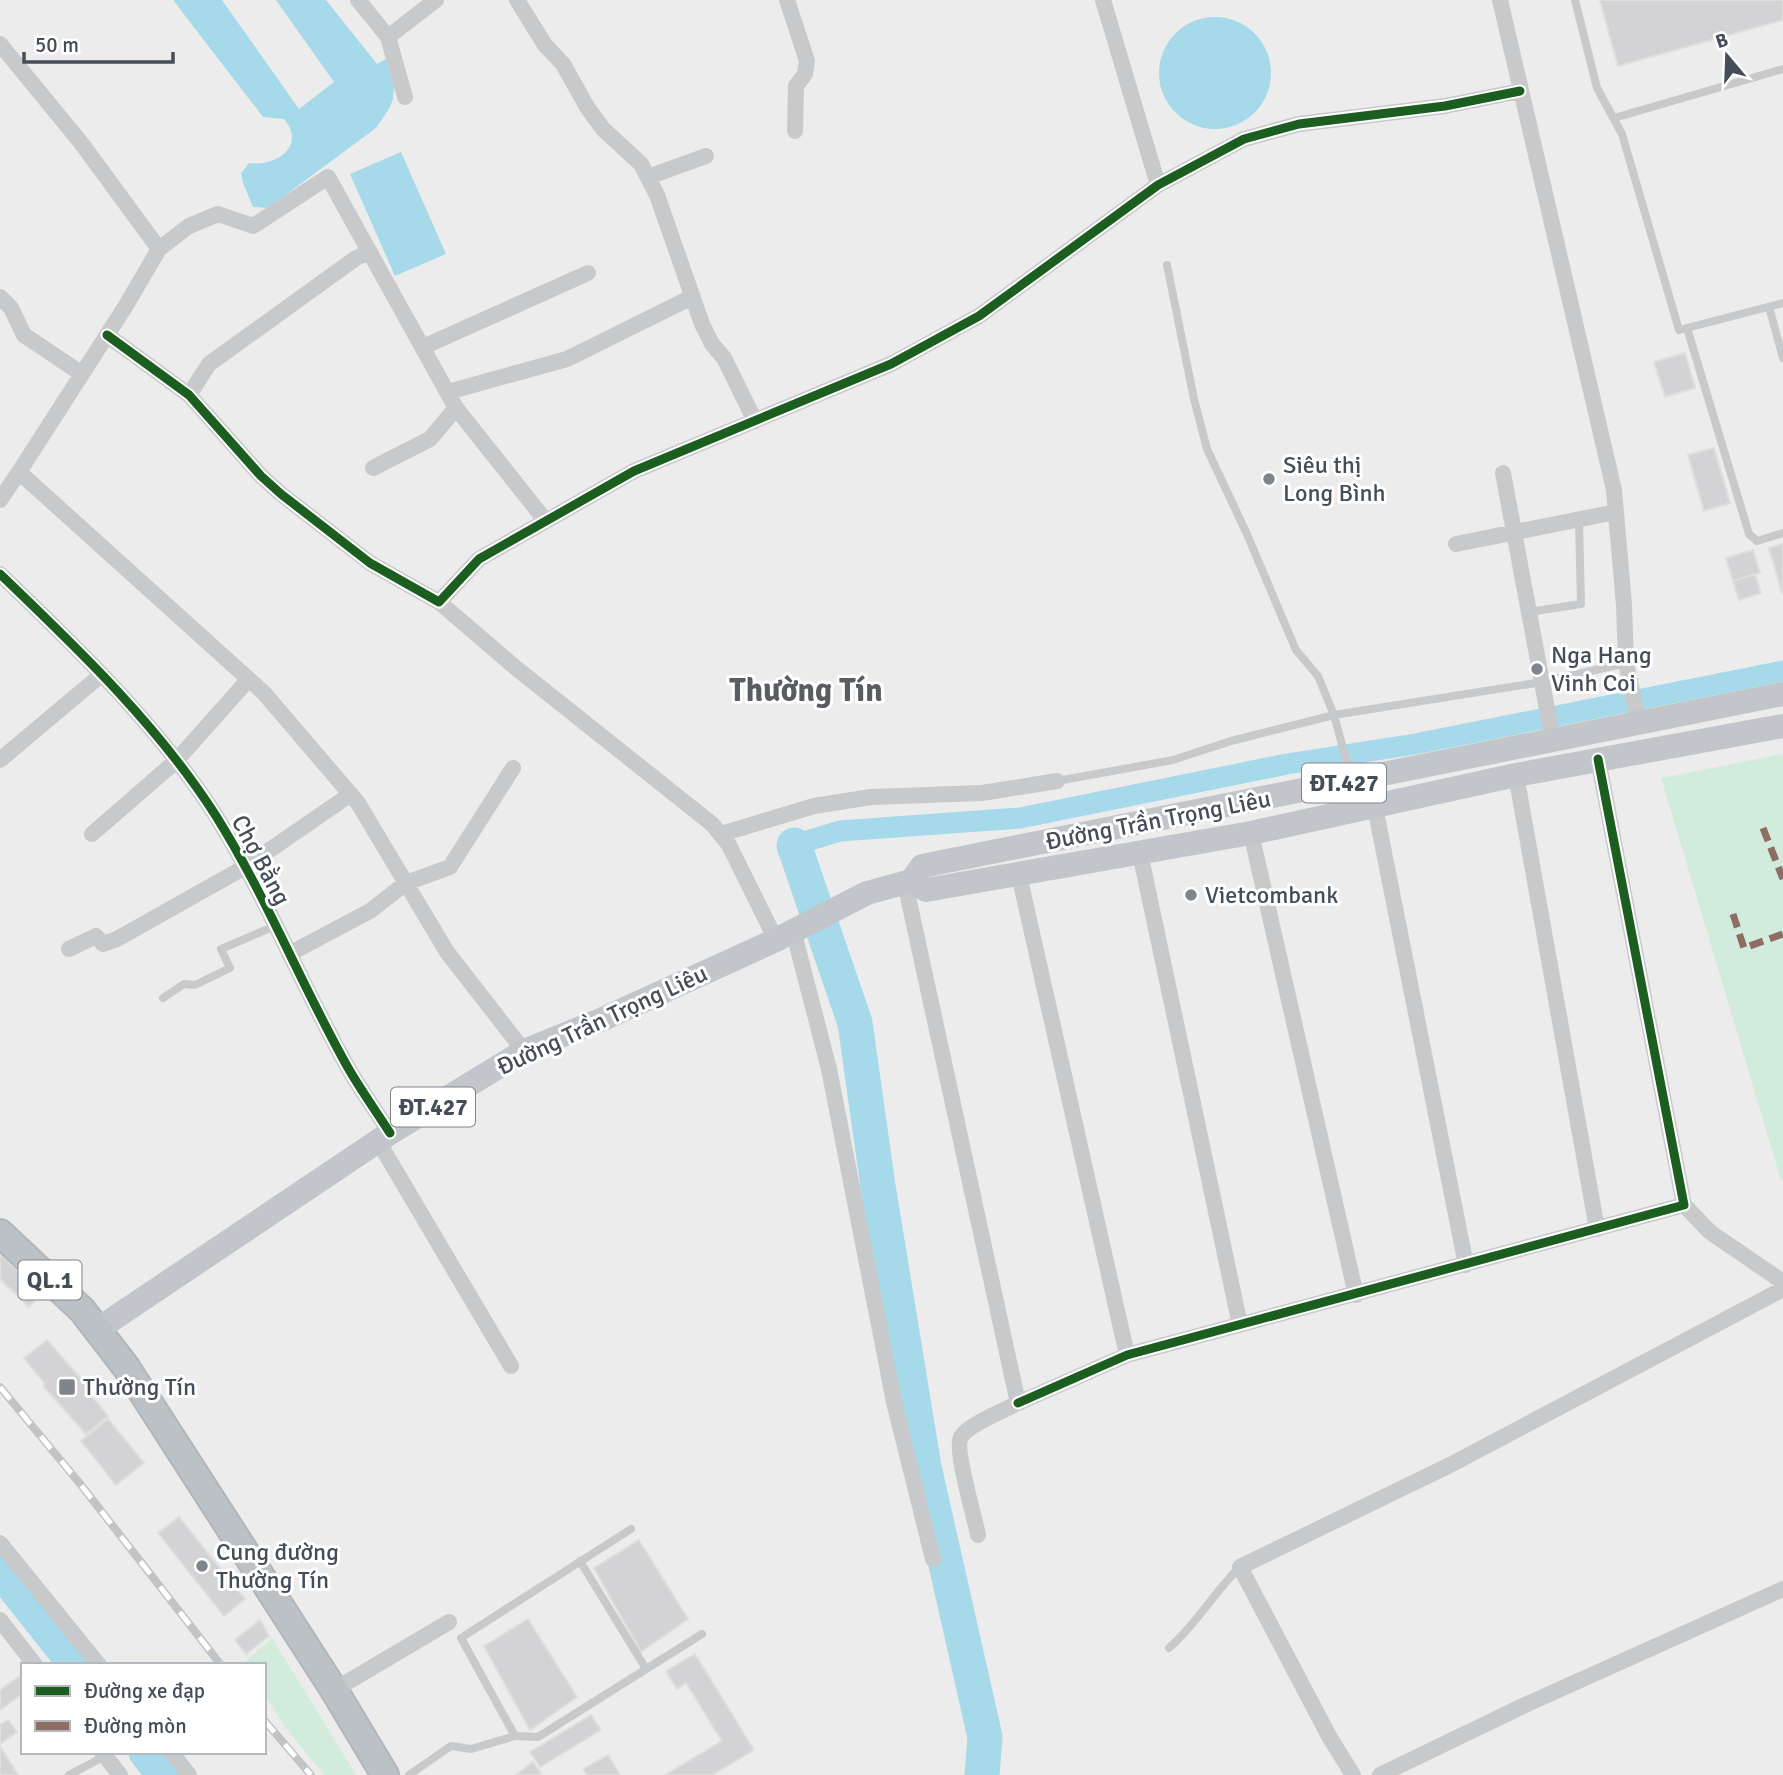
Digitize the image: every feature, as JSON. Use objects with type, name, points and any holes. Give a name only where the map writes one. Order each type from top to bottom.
[{"type":"highway","name":"QL.1","points":[[0,1233],[82,1310],[126,1367],[334,1690],[385,1775]]},
{"type":"main road","name":"Đường Trần Trọng Liêu","points":[[98,1329],[384,1137],[524,1051],[603,1019],[784,935],[867,893],[908,882],[922,866],[1352,774],[1552,735],[1639,723],[1783,694]]},
{"type":"main road","name":"Đường Trần Trọng Liêu","points":[[908,882],[926,890],[1019,875],[1251,833],[1516,775],[1783,726]]},
{"type":"street","points":[[358,0],[388,37],[405,97]]},
{"type":"street","points":[[388,37],[436,0]]},
{"type":"street","points":[[517,0],[545,45],[564,64],[575,88],[603,129],[630,153],[648,177],[712,344],[724,358],[755,421]]},
{"type":"street","points":[[787,0],[807,61],[807,68],[796,86],[795,131]]},
{"type":"street","points":[[1103,0],[1158,185]]},
{"type":"street","points":[[1500,0],[1614,490],[1626,664],[1639,723]]},
{"type":"street","points":[[0,44],[82,144],[159,249]]},
{"type":"street","points":[[439,602],[479,559],[634,471],[891,364],[979,316],[1158,185],[1244,139],[1300,124],[1445,106],[1520,91]]},
{"type":"street","points":[[648,177],[706,156]]},
{"type":"street","points":[[0,500],[159,249],[189,226],[218,214],[253,226],[328,177],[456,408],[545,520]]},
{"type":"street","points":[[189,396],[209,364],[356,258],[370,252]]},
{"type":"street","points":[[423,347],[588,273]]},
{"type":"street","points":[[0,297],[11,308],[24,335],[82,374]]},
{"type":"street","points":[[448,393],[567,359],[692,297]]},
{"type":"street","points":[[107,335],[189,396],[261,476],[281,494],[370,563],[439,602],[721,834],[729,845],[784,935],[830,1069],[894,1402],[933,1559]]},
{"type":"street","points":[[373,468],[430,439],[456,408]]},
{"type":"street","points":[[19,472],[264,693],[351,794],[447,952],[524,1051]]},
{"type":"street","points":[[1503,473],[1552,735]]},
{"type":"street","points":[[1456,544],[1616,512]]},
{"type":"street","name":"Chợ Bằng","points":[[0,574],[101,675],[161,741],[215,815],[245,867],[384,1137],[512,1366]]},
{"type":"street","points":[[0,760],[101,675]]},
{"type":"street","points":[[92,834],[176,761],[248,680]]},
{"type":"street","points":[[1598,759],[1684,1205],[1710,1232],[1783,1282]]},
{"type":"street","points":[[289,954],[370,912],[406,883],[450,867],[513,768]]},
{"type":"street","points":[[1352,774],[1375,807],[1466,1265]]},
{"type":"street","points":[[1516,775],[1597,1229]]},
{"type":"street","points":[[721,834],[814,806],[871,797],[982,793],[1057,781]]},
{"type":"street","points":[[69,949],[96,936],[103,944],[117,939],[245,867],[351,794]]},
{"type":"street","points":[[1251,833],[1356,1295]]},
{"type":"street","points":[[1140,853],[1240,1325]]},
{"type":"street","points":[[1019,875],[1127,1355]]},
{"type":"street","points":[[908,882],[1018,1404]]},
{"type":"street","points":[[978,1535],[960,1458],[961,1437],[968,1430],[1018,1404],[1127,1355],[1684,1205]]},
{"type":"street","points":[[1353,1775],[1330,1738],[1240,1567],[1450,1465],[1783,1289]]},
{"type":"street","points":[[0,1543],[97,1663]]},
{"type":"street","points":[[1380,1775],[1525,1705],[1783,1588]]},
{"type":"street","points":[[0,1620],[33,1663]]},
{"type":"street","points":[[334,1690],[449,1622]]},
{"type":"street","points":[[104,1754],[120,1775]]},
{"type":"street","points":[[173,1754],[190,1775]]},
{"type":"lane","points":[[1575,0],[1597,88],[1622,134],[1679,330],[1783,303]]},
{"type":"lane","points":[[1614,118],[1783,69]]},
{"type":"lane","points":[[1167,265],[1207,449],[1296,650],[1318,676],[1335,718],[1352,774]]},
{"type":"lane","points":[[1769,307],[1783,358]]},
{"type":"lane","points":[[1687,328],[1749,534],[1756,541],[1783,533]]},
{"type":"lane","points":[[1529,612],[1581,604],[1579,520]]},
{"type":"lane","points":[[1057,781],[1174,760],[1231,741],[1335,718],[1542,682],[1626,664]]},
{"type":"lane","points":[[163,998],[184,984],[195,985],[230,968],[221,949],[275,926]]},
{"type":"lane","points":[[515,1736],[461,1639],[631,1529]]},
{"type":"lane","points":[[580,1562],[646,1669]]},
{"type":"lane","points":[[1169,1648],[1181,1637],[1222,1584],[1240,1567]]},
{"type":"lane","points":[[409,1775],[451,1746],[471,1749],[515,1736],[538,1737],[702,1634]]},
{"type":"lane","points":[[69,1775],[104,1754]]},
{"type":"green space","points":[[1783,754],[1783,1180],[1781,1180],[1661,778]]},
{"type":"green space","points":[[272,1638],[356,1775],[324,1775],[284,1726],[266,1696],[266,1663],[245,1662]]},
{"type":"water","points":[[173,0],[222,0],[299,109],[334,82],[276,0],[326,0],[377,64],[386,59],[394,86],[389,109],[376,128],[268,208],[253,207],[241,173],[249,163],[269,162],[285,153],[292,138],[290,129],[284,119],[263,117]]},
{"type":"water","points":[[1215,17],[1236,21],[1255,33],[1267,52],[1271,73],[1267,94],[1255,113],[1236,125],[1215,129],[1194,125],[1175,113],[1163,94],[1159,73],[1163,52],[1175,33],[1194,21]]},
{"type":"water","points":[[401,152],[446,254],[395,276],[350,174]]},
{"type":"building","points":[[1600,0],[1783,0],[1783,20],[1618,66]]},
{"type":"building","points":[[1685,353],[1695,388],[1665,397],[1654,362]]},
{"type":"building","points":[[1714,448],[1730,503],[1704,511],[1688,455]]},
{"type":"building","points":[[1783,544],[1783,592],[1782,593],[1769,548]]},
{"type":"building","points":[[1753,550],[1760,573],[1733,581],[1726,558]]},
{"type":"building","points":[[1755,574],[1761,593],[1739,600],[1733,581]]},
{"type":"building","points":[[0,1254],[42,1293],[29,1307],[0,1279]]},
{"type":"building","points":[[47,1340],[89,1388],[87,1390],[108,1416],[86,1434],[43,1386],[45,1384],[24,1358]]},
{"type":"building","points":[[108,1419],[144,1463],[116,1485],[81,1441]]},
{"type":"building","name":"Cung đường Thường Tín","points":[[179,1517],[245,1599],[224,1616],[158,1533]]},
{"type":"building","points":[[639,1540],[688,1619],[641,1652],[594,1568]]},
{"type":"building","points":[[528,1619],[577,1697],[530,1730],[484,1646]]},
{"type":"building","points":[[260,1620],[269,1636],[246,1654],[235,1640]]},
{"type":"building","points":[[695,1654],[754,1750],[712,1775],[665,1775],[722,1741],[686,1683],[677,1689],[666,1671]]},
{"type":"building","points":[[21,1675],[21,1694],[0,1710],[0,1690]]},
{"type":"building","points":[[591,1715],[601,1730],[540,1767],[530,1752]]},
{"type":"building","points":[[8,1720],[17,1732],[0,1744],[0,1725]]},
{"type":"building","points":[[0,1746],[18,1775],[1,1775]]},
{"type":"building","points":[[608,1755],[620,1775],[587,1775],[583,1769]]},
{"type":"building","points":[[533,1762],[541,1773],[516,1775]]},
{"type":"waterway","points":[[794,845],[840,831],[1020,818],[1287,764],[1415,744],[1783,671]]},
{"type":"waterway","points":[[794,845],[855,1023],[878,1186],[924,1467],[985,1737],[982,1775]]},
{"type":"waterway","points":[[0,1569],[74,1663]]},
{"type":"waterway","points":[[148,1754],[164,1775]]},
{"type":"railway","points":[[0,1387],[81,1485],[219,1663]]},
{"type":"railway","points":[[266,1722],[311,1775]]},
{"type":"marked path","points":[[1763,828],[1783,879]]},
{"type":"marked path","points":[[1733,914],[1744,948],[1783,934]]},
{"type":"cycle path","points":[[107,335],[189,395],[261,476],[281,494],[370,563],[439,602],[479,559],[634,471],[891,364],[979,316],[1158,185],[1244,139],[1299,124],[1445,106],[1520,91]]},
{"type":"cycle path","points":[[0,574],[115,689],[169,750],[193,783],[234,846],[347,1066],[390,1133]]},
{"type":"cycle path","points":[[1018,1403],[1127,1355],[1684,1205],[1598,759]]},
{"type":"place","name":"Siêu thị Long Bình","points":[[1269,479]]},
{"type":"place","name":"Nga Hang Vinh Coi","points":[[1537,669]]},
{"type":"place","name":"Vietcombank","points":[[1191,895]]},
{"type":"place","name":"Thường Tín","points":[[67,1387]]},
{"type":"place","name":"Cung đường Thường Tín","points":[[202,1566]]},
{"type":"district","name":"Thường Tín","points":[[806,690]]}]
